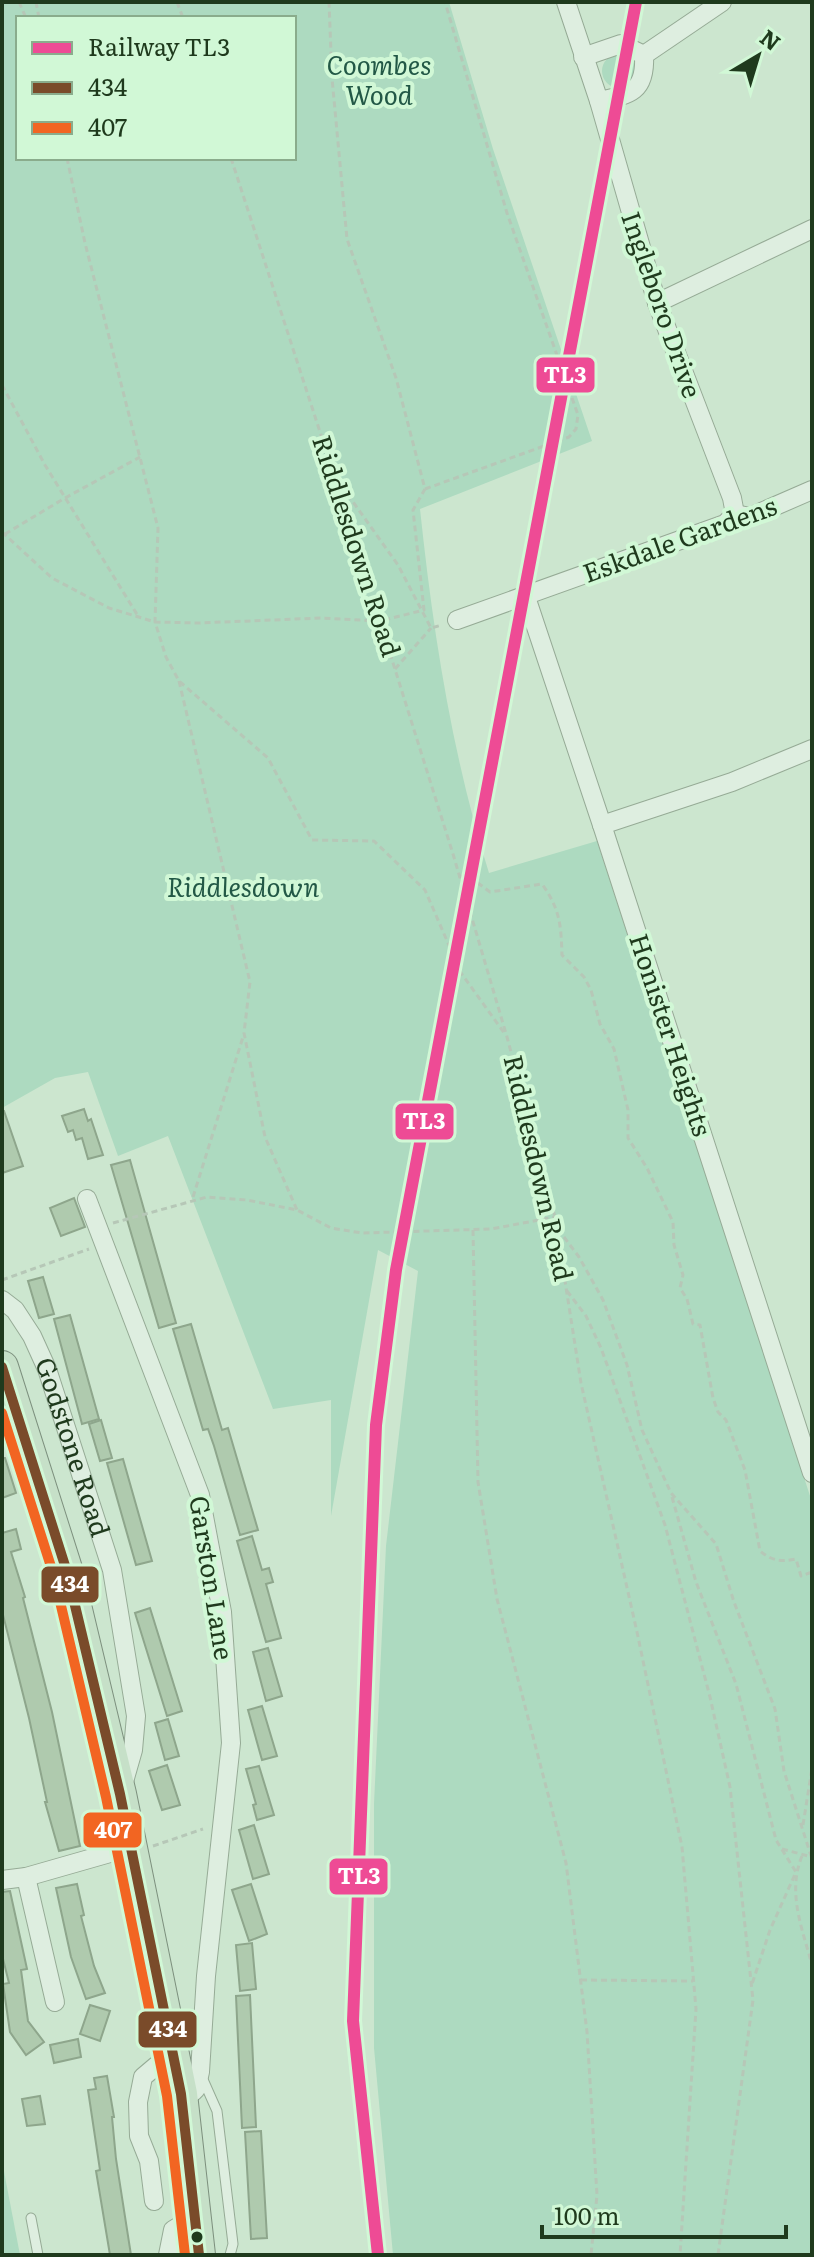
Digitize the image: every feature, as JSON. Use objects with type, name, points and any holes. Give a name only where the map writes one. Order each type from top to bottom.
[{"type":"highway","name":"Godstone Road","points":[[2,1367],[67,1572],[185,2076],[199,2255]]},
{"type":"street","name":"Ingleboro Drive","points":[[566,2],[599,101],[657,303],[732,498],[735,514]]},
{"type":"street","points":[[644,55],[722,2]]},
{"type":"street","points":[[583,57],[621,44],[644,55]]},
{"type":"street","points":[[599,101],[626,96],[639,87],[645,69],[644,55]]},
{"type":"street","points":[[657,303],[812,229]]},
{"type":"street","name":"Eskdale Gardens","points":[[457,620],[725,524],[735,514],[750,517],[812,490]]},
{"type":"street","name":"Honister Heights","points":[[526,597],[812,1473]]},
{"type":"street","points":[[602,825],[732,782],[812,749]]},
{"type":"street","name":"Garston Lane","points":[[87,1199],[200,1495],[222,1612],[231,1743],[206,1976],[185,2076]]},
{"type":"street","name":"Godstone Road","points":[[2,1300],[15,1310],[32,1336],[47,1369],[112,1570],[136,1716],[133,1750],[120,1794]]},
{"type":"street","points":[[2,1880],[26,1877],[124,1849],[133,1853]]},
{"type":"street","points":[[26,1877],[55,2002]]},
{"type":"street","points":[[154,2201],[149,2161],[139,2136],[138,2102],[143,2077],[156,2066],[185,2076]]},
{"type":"street","points":[[168,2255],[173,2230],[194,2217]]},
{"type":"lane","name":"Garston Lane","points":[[185,2076],[217,2111],[233,2244],[230,2255]]},
{"type":"lane","points":[[31,2218],[38,2255]]},
{"type":"path","points":[[329,2],[332,78],[347,239],[396,378],[425,489]]},
{"type":"path","points":[[424,610],[413,510],[425,489],[569,437],[576,429],[578,415],[507,213],[445,2]]},
{"type":"path","points":[[67,160],[85,243],[158,528],[155,622],[166,657],[179,681],[250,982],[244,1033],[192,1199]]},
{"type":"path","name":"Riddlesdown Road","points":[[232,160],[459,876],[507,1037],[555,1217],[581,1383],[641,1647],[682,1847],[696,2009],[680,2255]]},
{"type":"path","points":[[2,385],[65,498],[138,616]]},
{"type":"path","points":[[140,457],[3,533],[52,578],[109,608],[155,622],[321,618],[380,621],[424,610]]},
{"type":"path","points":[[334,475],[398,565],[431,628]]},
{"type":"path","points":[[395,669],[431,628],[457,620]]},
{"type":"path","points":[[179,681],[268,758],[312,840],[374,841],[425,890],[461,973],[507,1037]]},
{"type":"path","points":[[459,876],[474,880],[490,892],[542,884],[549,894],[560,918],[562,955],[584,977],[591,990],[600,1024],[614,1049],[628,1110],[628,1138],[647,1168],[673,1222],[674,1245],[683,1275],[680,1288],[687,1299],[693,1324],[700,1325],[713,1398],[718,1412],[726,1420],[745,1470],[760,1551],[769,1559],[796,1559],[801,1576],[812,1572]]},
{"type":"path","points":[[244,1033],[265,1137],[297,1210]]},
{"type":"path","points":[[2,1280],[192,1199],[207,1197],[247,1200],[297,1210],[331,1228],[362,1233],[491,1229],[555,1217]]},
{"type":"path","points":[[556,1225],[579,1257],[603,1300],[627,1365],[642,1430],[671,1493],[696,1582],[736,1684],[776,1840],[796,1872],[795,1900],[812,1965]]},
{"type":"path","points":[[473,1230],[478,1482],[497,1599],[566,1863],[587,2032],[597,2195],[591,2255]]},
{"type":"path","points":[[566,1289],[586,1316],[601,1348],[665,1525],[730,1787],[753,2000],[718,2255]]},
{"type":"path","points":[[671,1493],[716,1544],[734,1602],[775,1709],[784,1771],[812,1858]]},
{"type":"path","points":[[802,1829],[812,1768]]},
{"type":"path","points":[[133,1853],[222,1823]]},
{"type":"path","points":[[782,1849],[812,1858]]},
{"type":"path","points":[[751,1987],[770,1930],[802,1856]]},
{"type":"path","points":[[581,1980],[693,1981]]},
{"type":"green space","name":"Riddlesdown","points":[[2,2],[449,2],[493,149],[592,441],[420,509],[438,647],[464,784],[489,873],[597,841],[812,1502],[812,2255],[393,2255],[374,2048],[374,1804],[386,1546],[418,1271],[378,1250],[331,1516],[331,1400],[273,1409],[168,1136],[118,1156],[88,1072],[55,1078],[2,1108]]},
{"type":"green space","points":[[619,54],[631,59],[636,71],[631,83],[619,88],[607,83],[602,71],[607,59]]},
{"type":"green space","points":[[2,2161],[20,2255],[2,2255]]},
{"type":"building","points":[[84,1109],[88,1121],[91,1119],[103,1155],[88,1159],[82,1138],[76,1140],[73,1130],[68,1132],[62,1116]]},
{"type":"building","points":[[2,1111],[23,1166],[2,1173]]},
{"type":"building","points":[[130,1160],[176,1323],[159,1328],[111,1165]]},
{"type":"building","points":[[74,1198],[85,1227],[61,1236],[50,1208]]},
{"type":"building","points":[[43,1277],[54,1314],[39,1318],[28,1281]]},
{"type":"building","points":[[70,1315],[99,1419],[82,1424],[54,1319]]},
{"type":"building","points":[[191,1324],[222,1430],[228,1428],[258,1530],[240,1535],[214,1446],[208,1429],[203,1430],[173,1329]]},
{"type":"building","points":[[101,1420],[112,1458],[100,1461],[89,1424]]},
{"type":"building","points":[[2,1458],[5,1458],[16,1493],[2,1498]]},
{"type":"building","points":[[123,1459],[152,1561],[136,1565],[107,1463]]},
{"type":"building","points":[[16,1529],[21,1549],[11,1552],[52,1712],[80,1846],[59,1851],[2,1611],[2,1533]]},
{"type":"building","points":[[252,1536],[262,1570],[269,1568],[273,1582],[266,1584],[281,1638],[266,1642],[237,1541]]},
{"type":"building","points":[[150,1608],[182,1711],[167,1716],[135,1613]]},
{"type":"building","points":[[268,1648],[282,1696],[266,1701],[253,1652]]},
{"type":"building","points":[[262,1706],[277,1756],[262,1760],[248,1710]]},
{"type":"building","points":[[168,1719],[179,1756],[165,1760],[155,1723]]},
{"type":"building","points":[[167,1765],[180,1805],[162,1810],[149,1771]]},
{"type":"building","points":[[259,1766],[274,1815],[257,1820],[246,1769]]},
{"type":"building","points":[[254,1825],[269,1874],[253,1879],[239,1830]]},
{"type":"building","points":[[77,1884],[84,1915],[81,1916],[94,1966],[105,1993],[86,1999],[71,1957],[56,1888]]},
{"type":"building","points":[[251,1884],[267,1934],[249,1941],[232,1890]]},
{"type":"building","points":[[10,1891],[27,1969],[21,1970],[28,2021],[44,2042],[26,2055],[10,2032],[3,1984],[9,1983],[2,1955],[2,1892]]},
{"type":"building","points":[[252,1943],[256,1989],[240,1991],[236,1945]]},
{"type":"building","points":[[250,1995],[256,2127],[242,2128],[236,1996]]},
{"type":"building","points":[[90,2005],[110,2011],[100,2041],[80,2034]]},
{"type":"building","points":[[78,2039],[81,2057],[54,2063],[50,2045]]},
{"type":"building","points":[[107,2076],[131,2255],[110,2255],[96,2171],[100,2170],[88,2090],[96,2089],[94,2078]]},
{"type":"building","points":[[40,2096],[45,2124],[27,2126],[22,2099]]},
{"type":"building","points":[[261,2131],[267,2238],[251,2239],[245,2132]]},
{"type":"rail line","name":"TL3","points":[[378,2255],[353,2021],[376,1425],[396,1270],[636,2]]},
{"type":"transit line","name":"434","points":[[2,1367],[67,1572],[120,1794],[181,2094],[199,2255]]},
{"type":"transit line","name":"407","points":[[2,1413],[54,1576],[106,1797],[167,2096],[185,2255]]},
{"type":"park label","name":"Coombes Wood","points":[[379,81]]}]
